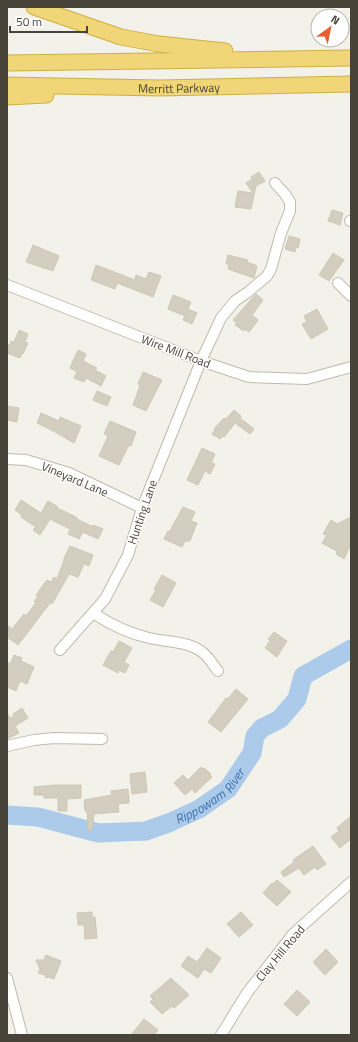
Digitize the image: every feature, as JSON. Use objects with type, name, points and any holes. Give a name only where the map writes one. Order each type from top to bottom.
[{"type":"highway","points":[[34,7],[121,37],[158,44],[286,58]]},
{"type":"highway","points":[[7,63],[351,58]]},
{"type":"highway","name":"Merritt Parkway","points":[[7,85],[160,88],[351,84]]},
{"type":"highway","points":[[7,97],[160,88]]},
{"type":"street","name":"Hunting Lane","points":[[60,650],[105,599],[128,555],[142,508],[201,360],[221,318],[229,307],[267,276],[271,269],[290,211],[290,202],[275,183]]},
{"type":"street","points":[[338,283],[351,296]]},
{"type":"street","name":"Wire Mill Road","points":[[7,285],[249,377],[307,379],[351,367]]},
{"type":"street","name":"Vineyard Lane","points":[[7,459],[26,460],[68,473],[142,508]]},
{"type":"street","points":[[93,613],[126,632],[150,638],[182,643],[194,648],[202,652],[218,671]]},
{"type":"street","points":[[7,746],[34,740],[54,738],[102,740]]},
{"type":"street","name":"Clay Hill Road","points":[[221,1035],[247,992],[294,934],[351,882]]},
{"type":"street","points":[[7,978],[22,1035]]},
{"type":"building","points":[[259,172],[265,181],[256,186],[251,209],[235,207],[238,191],[253,193],[246,183],[252,179],[251,177]]},
{"type":"building","points":[[332,210],[343,213],[340,225],[328,221]]},
{"type":"building","points":[[289,236],[300,239],[298,248],[296,247],[295,252],[285,249]]},
{"type":"building","points":[[33,245],[59,256],[53,271],[26,262]]},
{"type":"building","points":[[333,253],[344,260],[329,281],[319,275]]},
{"type":"building","points":[[228,255],[248,260],[247,262],[257,266],[254,278],[228,269],[229,264],[226,264]]},
{"type":"building","points":[[96,265],[135,280],[136,275],[146,279],[149,272],[161,276],[153,297],[117,283],[115,289],[91,280]]},
{"type":"building","points":[[256,294],[263,300],[252,315],[258,320],[249,332],[245,329],[244,331],[235,325],[237,323],[233,320]]},
{"type":"building","points":[[173,295],[191,302],[188,309],[197,313],[192,324],[183,320],[185,316],[168,309]]},
{"type":"building","points":[[317,309],[328,329],[311,339],[302,324],[307,322],[304,316]]},
{"type":"building","points":[[19,330],[28,334],[25,342],[28,343],[20,358],[7,353],[7,344],[10,345],[11,341],[14,342]]},
{"type":"building","points":[[78,350],[86,354],[83,361],[97,368],[95,370],[106,376],[101,386],[86,378],[84,382],[74,378],[77,372],[70,368]]},
{"type":"building","points":[[143,372],[162,380],[146,411],[133,405],[140,386],[138,384]]},
{"type":"building","points":[[97,391],[111,397],[107,406],[93,400]]},
{"type":"building","points":[[7,406],[19,408],[17,422],[7,420]]},
{"type":"building","points":[[234,410],[241,416],[240,418],[254,429],[250,434],[235,423],[224,437],[223,436],[220,439],[212,434],[215,430],[214,429],[224,418],[226,419]]},
{"type":"building","points":[[41,413],[59,421],[60,417],[81,426],[74,443],[37,423]]},
{"type":"building","points":[[110,421],[136,432],[131,446],[129,445],[119,465],[99,456],[108,436],[104,434]]},
{"type":"building","points":[[202,448],[215,454],[211,463],[215,464],[210,474],[205,471],[198,485],[187,480]]},
{"type":"building","points":[[21,500],[41,513],[48,501],[58,507],[57,508],[77,519],[93,527],[93,525],[103,529],[98,539],[83,532],[79,539],[68,534],[70,530],[68,528],[50,519],[40,535],[33,530],[36,527],[21,517],[22,515],[15,510]]},
{"type":"building","points":[[183,507],[195,512],[191,521],[197,523],[190,541],[185,541],[182,547],[164,539],[168,531],[170,532]]},
{"type":"building","points":[[351,517],[351,544],[344,559],[336,554],[337,551],[322,543],[327,535],[323,534],[331,520],[337,524]]},
{"type":"building","points":[[70,546],[93,555],[89,566],[84,564],[78,577],[69,574],[52,604],[50,603],[18,645],[7,637],[7,625],[12,629],[24,614],[26,616],[36,603],[34,602],[38,596],[36,595],[47,580],[51,582],[54,577],[57,579]]},
{"type":"building","points":[[162,575],[176,583],[163,607],[150,600]]},
{"type":"building","points":[[274,632],[287,641],[277,657],[265,648],[270,641],[268,639]]},
{"type":"building","points":[[119,641],[132,648],[124,662],[129,665],[125,673],[119,670],[118,673],[103,665]]},
{"type":"building","points":[[14,655],[22,658],[21,661],[34,667],[27,684],[20,681],[16,691],[7,687],[7,662],[10,664]]},
{"type":"building","points":[[236,689],[248,699],[221,732],[208,722],[226,698],[228,699]]},
{"type":"building","points":[[22,708],[28,718],[15,726],[19,733],[7,739],[7,713],[10,718]]},
{"type":"building","points":[[201,767],[211,774],[210,775],[212,777],[195,793],[192,789],[185,795],[174,783],[183,775],[188,780]]},
{"type":"building","points":[[145,772],[147,792],[132,794],[130,774]]},
{"type":"building","points":[[81,785],[81,798],[67,799],[67,811],[58,811],[58,798],[44,798],[44,795],[34,795],[34,787]]},
{"type":"building","points":[[128,789],[129,803],[118,804],[119,812],[94,814],[92,830],[88,830],[87,811],[85,811],[84,800],[112,795],[111,791]]},
{"type":"building","points":[[351,816],[351,839],[340,848],[331,837],[339,831],[337,828]]},
{"type":"building","points":[[313,846],[326,864],[317,870],[315,867],[304,875],[299,868],[284,877],[281,872],[294,862],[293,860]]},
{"type":"building","points":[[277,880],[291,892],[277,906],[263,893],[272,883],[273,884]]},
{"type":"building","points":[[92,912],[92,917],[95,917],[97,938],[85,939],[84,925],[78,925],[77,913]]},
{"type":"building","points":[[241,912],[253,925],[239,937],[227,924]]},
{"type":"building","points":[[207,948],[221,958],[211,973],[204,969],[198,978],[181,966],[188,956],[197,962]]},
{"type":"building","points":[[326,949],[338,962],[325,975],[313,962]]},
{"type":"building","points":[[46,955],[61,961],[54,979],[49,977],[46,978],[45,975],[38,973],[40,969],[36,960],[44,960]]},
{"type":"building","points":[[171,978],[189,995],[174,1008],[172,1006],[162,1014],[150,1002],[153,999],[150,996]]},
{"type":"building","points":[[297,990],[310,1002],[297,1016],[284,1004]]},
{"type":"building","points":[[144,1019],[158,1030],[154,1035],[131,1035]]},
{"type":"waterway","name":"Rippowam River","points":[[7,815],[38,817],[98,833],[146,831],[171,822],[199,809],[228,789],[252,753],[255,736],[262,728],[280,719],[297,699],[303,676],[351,649]]}]
